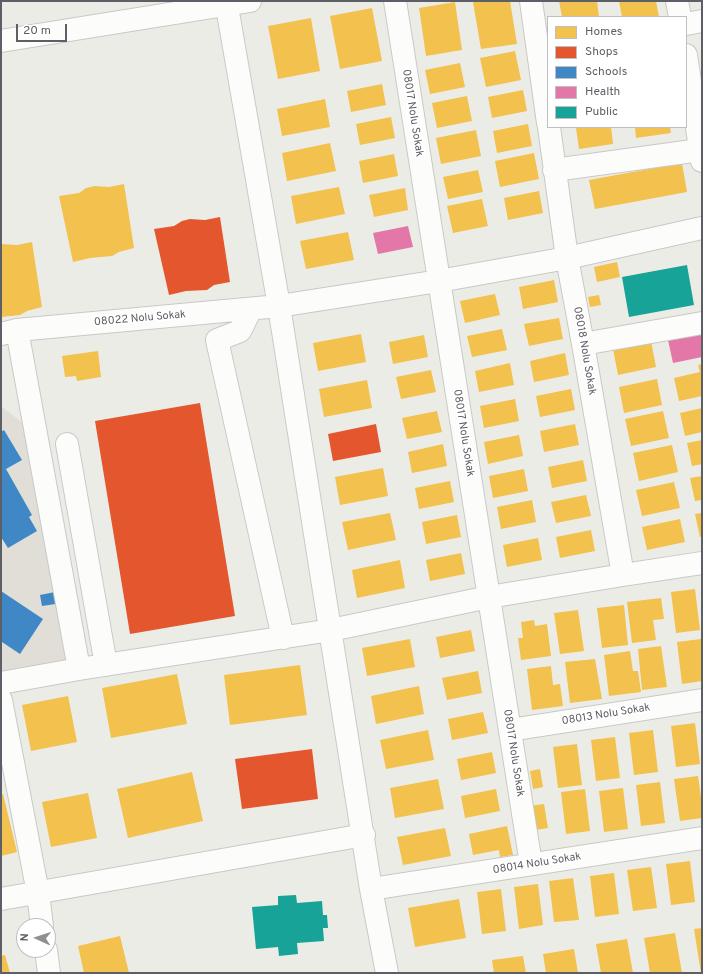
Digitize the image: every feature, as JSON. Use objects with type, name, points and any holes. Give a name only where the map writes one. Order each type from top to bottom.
[{"type":"street","points":[[1,41],[226,3],[250,1]]},
{"type":"street","name":"08017 Nolu Sokak","points":[[394,1],[531,864]]},
{"type":"street","points":[[531,1],[547,116]]},
{"type":"street","points":[[677,1],[680,16]]},
{"type":"street","points":[[226,3],[279,306],[364,835],[371,889],[387,973]]},
{"type":"street","points":[[687,24],[702,21]]},
{"type":"street","points":[[554,170],[701,155],[697,90],[687,58]]},
{"type":"street","name":"08018 Nolu Sokak","points":[[549,128],[566,258],[583,344],[623,574]]},
{"type":"street","name":"08022 Nolu Sokak","points":[[9,332],[279,306],[439,281],[566,258],[702,228]]},
{"type":"street","points":[[251,309],[240,331],[217,340],[284,638]]},
{"type":"street","points":[[583,344],[702,323]]},
{"type":"street","points":[[9,332],[79,669]]},
{"type":"street","points":[[67,444],[106,665]]},
{"type":"street","points":[[1,689],[1,683],[79,669],[331,630],[489,597],[623,574],[702,563]]},
{"type":"street","points":[[1,700],[38,893],[41,918]]},
{"type":"street","name":"08013 Nolu Sokak","points":[[510,730],[702,700]]},
{"type":"street","points":[[1,899],[364,835]]},
{"type":"street","name":"08014 Nolu Sokak","points":[[371,889],[702,838]]},
{"type":"street","points":[[47,958],[49,973]]},
{"type":"shaded area","points":[[1,406],[28,427],[70,667],[1,675]]},
{"type":"building: Homes","points":[[510,1],[517,44],[481,49],[473,2]]},
{"type":"building: Homes","points":[[559,1],[597,1],[599,16],[562,16]]},
{"type":"building: Homes","points":[[619,1],[656,1],[659,16],[622,16]]},
{"type":"building: Homes","points":[[455,2],[462,50],[426,56],[419,8]]},
{"type":"building: Homes","points":[[372,8],[382,61],[340,69],[330,16]]},
{"type":"building: Homes","points":[[311,18],[320,71],[278,79],[268,26]]},
{"type":"building: Homes","points":[[515,51],[521,80],[486,87],[480,58]]},
{"type":"building: Homes","points":[[460,63],[465,87],[430,94],[425,70]]},
{"type":"building: Homes","points":[[382,84],[386,105],[351,112],[347,91]]},
{"type":"building: Homes","points":[[523,90],[527,111],[492,118],[488,97]]},
{"type":"building: Homes","points":[[467,96],[472,121],[437,128],[432,103]]},
{"type":"building: Homes","points":[[325,99],[330,127],[282,136],[277,109]]},
{"type":"building: Homes","points":[[391,117],[395,138],[360,145],[356,124]]},
{"type":"building: Homes","points":[[528,124],[532,146],[497,153],[493,131]]},
{"type":"building: Homes","points":[[576,128],[611,128],[613,144],[579,149]]},
{"type":"building: Homes","points":[[635,128],[670,128],[671,133],[636,138]]},
{"type":"building: Homes","points":[[476,130],[481,156],[441,164],[436,138]]},
{"type":"building: Homes","points":[[330,143],[336,171],[287,181],[282,153]]},
{"type":"building: Homes","points":[[534,153],[539,179],[500,187],[495,161]]},
{"type":"building: Homes","points":[[394,154],[398,176],[363,183],[359,161]]},
{"type":"building: Homes","points":[[682,163],[687,192],[595,209],[589,180]]},
{"type":"building: Homes","points":[[478,170],[483,192],[448,199],[443,177]]},
{"type":"building: Homes","points":[[124,184],[134,248],[119,252],[112,256],[90,258],[73,262],[59,196],[79,193],[86,188],[95,186],[109,187]]},
{"type":"building: Homes","points":[[339,187],[345,214],[296,224],[291,196]]},
{"type":"building: Homes","points":[[405,188],[408,210],[374,217],[369,195]]},
{"type":"building: Homes","points":[[539,191],[543,213],[508,220],[504,198]]},
{"type":"building: Homes","points":[[482,199],[488,226],[453,233],[447,206]]},
{"type":"building: Homes","points":[[348,232],[354,260],[306,269],[300,241]]},
{"type":"building: Homes","points":[[32,242],[42,307],[27,311],[20,315],[1,317],[1,244],[17,245]]},
{"type":"building: Homes","points":[[617,262],[620,277],[597,282],[594,267]]},
{"type":"building: Homes","points":[[554,280],[558,302],[523,309],[519,287]]},
{"type":"building: Homes","points":[[495,294],[500,315],[465,323],[460,301]]},
{"type":"building: Homes","points":[[599,295],[601,305],[590,307],[588,297]]},
{"type":"building: Homes","points":[[559,318],[563,339],[529,346],[524,324]]},
{"type":"building: Homes","points":[[502,329],[507,350],[472,357],[467,336]]},
{"type":"building: Homes","points":[[361,334],[366,362],[318,371],[313,343]]},
{"type":"building: Homes","points":[[424,335],[428,357],[393,364],[389,342]]},
{"type":"building: Homes","points":[[651,341],[656,367],[618,375],[613,349]]},
{"type":"building: Homes","points":[[98,351],[101,377],[77,381],[76,376],[65,377],[62,356]]},
{"type":"building: Homes","points":[[565,353],[569,375],[534,382],[530,361]]},
{"type":"building: Homes","points":[[510,363],[514,385],[479,392],[475,371]]},
{"type":"building: Homes","points":[[702,364],[702,396],[679,401],[674,378],[700,372],[698,365]]},
{"type":"building: Homes","points":[[431,370],[436,392],[401,399],[396,377]]},
{"type":"building: Homes","points":[[657,379],[662,405],[624,413],[619,387]]},
{"type":"building: Homes","points":[[367,380],[372,408],[324,417],[319,389]]},
{"type":"building: Homes","points":[[571,389],[575,410],[540,417],[536,396]]},
{"type":"building: Homes","points":[[515,399],[519,421],[484,428],[480,406]]},
{"type":"building: Homes","points":[[702,408],[702,432],[685,436],[680,413]]},
{"type":"building: Homes","points":[[437,411],[442,432],[407,439],[402,418]]},
{"type":"building: Homes","points":[[663,411],[669,438],[631,446],[625,419]]},
{"type":"building: Homes","points":[[575,424],[579,445],[544,452],[540,431]]},
{"type":"building: Homes","points":[[519,435],[523,456],[488,464],[484,442]]},
{"type":"building: Homes","points":[[702,440],[702,464],[692,466],[687,443]]},
{"type":"building: Homes","points":[[443,444],[447,466],[412,473],[408,452]]},
{"type":"building: Homes","points":[[672,445],[678,472],[639,481],[633,453]]},
{"type":"building: Homes","points":[[583,460],[587,481],[552,488],[548,467]]},
{"type":"building: Homes","points":[[383,468],[388,496],[340,505],[335,477]]},
{"type":"building: Homes","points":[[524,469],[528,491],[493,498],[489,476]]},
{"type":"building: Homes","points":[[702,476],[702,500],[695,501],[690,478]]},
{"type":"building: Homes","points":[[450,481],[454,502],[419,509],[415,488]]},
{"type":"building: Homes","points":[[674,482],[680,508],[642,516],[636,490]]},
{"type":"building: Homes","points":[[586,495],[591,516],[556,523],[551,502]]},
{"type":"building: Homes","points":[[532,500],[536,522],[501,529],[497,507]]},
{"type":"building: Homes","points":[[390,513],[396,540],[348,550],[342,522]]},
{"type":"building: Homes","points":[[702,513],[702,537],[700,537],[695,514]]},
{"type":"building: Homes","points":[[457,515],[461,537],[426,544],[422,522]]},
{"type":"building: Homes","points":[[680,519],[685,542],[647,550],[642,527]]},
{"type":"building: Homes","points":[[591,530],[595,551],[560,558],[556,537]]},
{"type":"building: Homes","points":[[538,538],[542,560],[507,567],[503,545]]},
{"type":"building: Homes","points":[[461,553],[465,574],[430,581],[426,560]]},
{"type":"building: Homes","points":[[400,560],[405,588],[357,598],[352,570]]},
{"type":"building: Homes","points":[[695,589],[700,630],[676,633],[671,592]]},
{"type":"building: Homes","points":[[661,598],[664,619],[653,620],[656,640],[632,643],[627,602]]},
{"type":"building: Homes","points":[[624,605],[628,645],[602,648],[597,608]]},
{"type":"building: Homes","points":[[578,610],[584,651],[560,654],[554,613]]},
{"type":"building: Homes","points":[[534,620],[535,626],[547,624],[551,656],[521,660],[518,638],[523,638],[521,622]]},
{"type":"building: Homes","points":[[471,630],[475,651],[440,658],[436,637]]},
{"type":"building: Homes","points":[[410,639],[415,667],[367,676],[362,648]]},
{"type":"building: Homes","points":[[701,639],[702,681],[682,684],[677,642]]},
{"type":"building: Homes","points":[[661,646],[667,687],[642,690],[638,649]]},
{"type":"building: Homes","points":[[630,651],[633,671],[638,671],[641,692],[609,696],[604,655]]},
{"type":"building: Homes","points":[[595,659],[602,699],[570,703],[565,662]]},
{"type":"building: Homes","points":[[300,665],[307,715],[230,725],[224,675]]},
{"type":"building: Homes","points":[[551,666],[553,685],[560,684],[563,706],[532,710],[527,669]]},
{"type":"building: Homes","points":[[478,671],[482,693],[447,700],[442,678]]},
{"type":"building: Homes","points":[[177,674],[187,724],[111,738],[102,688]]},
{"type":"building: Homes","points":[[419,686],[424,714],[376,724],[371,696]]},
{"type":"building: Homes","points":[[68,696],[77,742],[31,751],[22,705]]},
{"type":"building: Homes","points":[[483,712],[488,733],[452,740],[448,719]]},
{"type":"building: Homes","points":[[695,723],[700,764],[676,767],[671,726]]},
{"type":"building: Homes","points":[[428,730],[434,760],[386,769],[380,740]]},
{"type":"building: Homes","points":[[653,730],[658,772],[634,775],[629,733]]},
{"type":"building: Homes","points":[[615,737],[620,778],[596,781],[591,740]]},
{"type":"building: Homes","points":[[577,744],[582,785],[558,788],[553,747]]},
{"type":"building: Homes","points":[[492,752],[496,773],[461,780],[457,759]]},
{"type":"building: Homes","points":[[540,769],[543,787],[533,789],[530,771]]},
{"type":"building: Homes","points":[[192,772],[203,821],[128,838],[117,789]]},
{"type":"building: Homes","points":[[698,776],[702,804],[702,818],[680,821],[674,779]]},
{"type":"building: Homes","points":[[438,779],[444,809],[395,818],[390,788]]},
{"type":"building: Homes","points":[[660,782],[665,823],[641,826],[636,785]]},
{"type":"building: Homes","points":[[623,788],[628,829],[604,832],[599,791]]},
{"type":"building: Homes","points":[[496,789],[500,811],[465,818],[461,796]]},
{"type":"building: Homes","points":[[585,789],[590,831],[566,834],[561,792]]},
{"type":"building: Homes","points":[[88,793],[97,838],[51,847],[42,802]]},
{"type":"building: Homes","points":[[3,794],[17,852],[1,856],[1,795]]},
{"type":"building: Homes","points":[[544,804],[548,828],[535,830],[530,806]]},
{"type":"building: Homes","points":[[507,826],[513,855],[500,857],[499,850],[473,855],[469,834]]},
{"type":"building: Homes","points":[[445,828],[451,856],[403,865],[397,837]]},
{"type":"building: Homes","points":[[690,861],[695,902],[671,905],[666,864]]},
{"type":"building: Homes","points":[[651,867],[657,908],[633,911],[627,870]]},
{"type":"building: Homes","points":[[614,873],[619,914],[595,917],[590,876]]},
{"type":"building: Homes","points":[[573,878],[579,920],[554,922],[549,881]]},
{"type":"building: Homes","points":[[538,884],[543,925],[519,929],[514,887]]},
{"type":"building: Homes","points":[[501,889],[506,931],[482,934],[477,892]]},
{"type":"building: Homes","points":[[459,899],[466,938],[415,947],[408,908]]},
{"type":"building: Homes","points":[[702,928],[702,973],[701,973],[694,929]]},
{"type":"building: Homes","points":[[675,933],[682,973],[650,973],[644,938]]},
{"type":"building: Homes","points":[[120,936],[129,973],[84,973],[78,946]]},
{"type":"building: Homes","points":[[627,939],[633,973],[601,973],[596,944]]},
{"type":"building: Homes","points":[[574,949],[578,973],[546,973],[543,954]]},
{"type":"building: Homes","points":[[5,955],[10,973],[1,973],[1,956]]},
{"type":"building: Homes","points":[[523,956],[526,973],[494,973],[492,960]]},
{"type":"building: Shops","points":[[220,217],[230,282],[214,285],[207,290],[186,291],[169,295],[154,229],[174,226],[182,221],[190,219],[205,220]]},
{"type":"building: Shops","points":[[200,403],[235,616],[130,634],[95,421]]},
{"type":"building: Shops","points":[[376,424],[381,452],[333,461],[328,434]]},
{"type":"building: Shops","points":[[312,749],[318,799],[242,809],[235,759]]},
{"type":"building: Schools","points":[[4,430],[22,460],[6,469],[32,515],[29,517],[37,531],[8,548],[1,537],[1,432]]},
{"type":"building: Schools","points":[[1,591],[43,619],[20,654],[2,642],[1,644]]},
{"type":"building: Schools","points":[[60,591],[62,603],[42,606],[40,595]]},
{"type":"building: Health","points":[[408,226],[413,247],[378,254],[373,233]]},
{"type":"building: Health","points":[[702,333],[702,357],[673,363],[668,340]]},
{"type":"building: Public","points":[[687,265],[694,305],[629,317],[622,277]]},
{"type":"building: Public","points":[[296,895],[297,903],[322,901],[323,915],[327,915],[328,928],[323,928],[324,941],[297,943],[298,954],[279,956],[278,947],[256,949],[252,907],[278,905],[278,896]]}]
